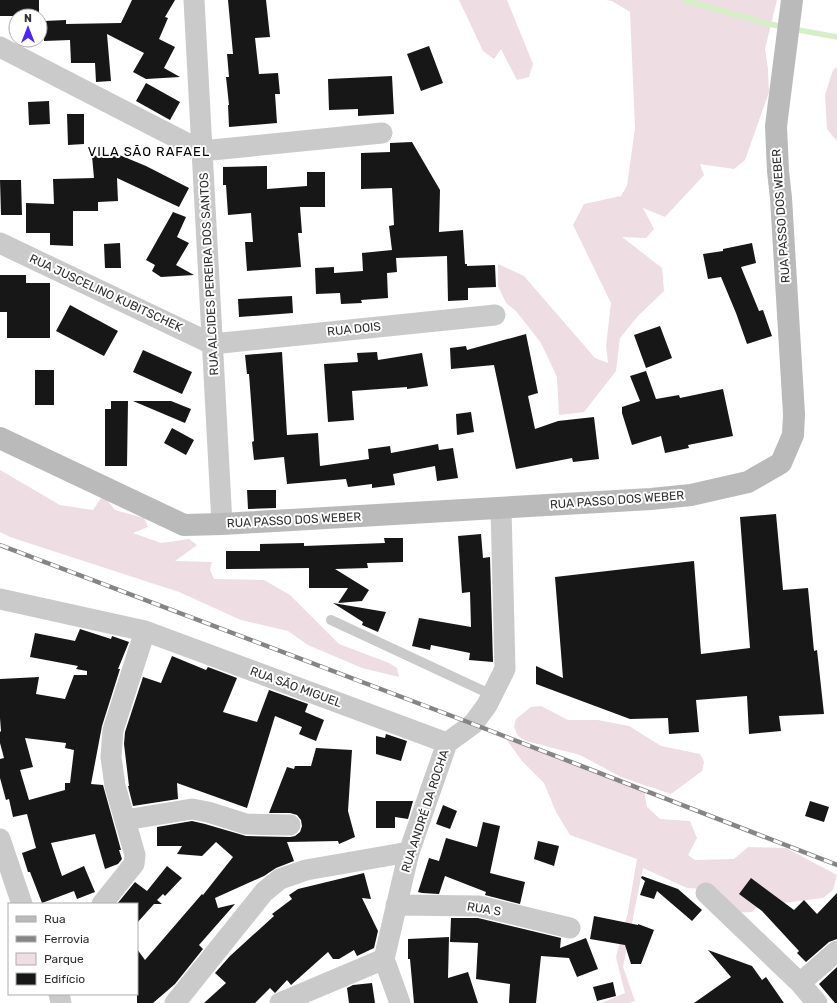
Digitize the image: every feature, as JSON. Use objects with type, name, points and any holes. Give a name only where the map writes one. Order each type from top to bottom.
[{"type":"street","name":"RUA ALCIDES PEREIRA DOS SANTOS","points":[[194,0],[222,524]]},
{"type":"street","name":"RUA PASSO DOS WEBER","points":[[0,438],[184,524],[222,524],[651,499],[691,495],[748,482],[781,463],[793,435],[794,414],[776,126],[792,0]]},
{"type":"street","points":[[0,47],[202,150],[382,132]]},
{"type":"street","name":"RUA JUSCELINO KUBITSCHEK","points":[[0,243],[212,344]]},
{"type":"street","name":"RUA DOIS","points":[[212,344],[495,315]]},
{"type":"street","points":[[492,695],[505,669],[501,508]]},
{"type":"street","name":"RUA SÃO MIGUEL","points":[[0,599],[145,630],[447,743]]},
{"type":"street","points":[[103,903],[134,864],[135,855],[115,786],[110,757],[114,730],[145,630]]},
{"type":"street","name":"RUA ANDRÉ DA ROCHA","points":[[384,959],[409,852],[447,743],[474,724],[492,695]]},
{"type":"street","points":[[125,820],[192,809],[208,812],[246,824],[290,825]]},
{"type":"street","points":[[0,839],[22,903]]},
{"type":"street","points":[[175,1003],[264,892],[280,879],[306,870],[409,852]]},
{"type":"street","points":[[706,894],[800,983],[817,1003]]},
{"type":"street","name":"RUA S","points":[[396,905],[479,906],[570,928]]},
{"type":"street","points":[[800,983],[837,951]]},
{"type":"street","points":[[280,1003],[384,959],[400,1003]]},
{"type":"lane","points":[[331,620],[492,695]]},
{"type":"green space","points":[[459,0],[507,0],[533,64],[529,77],[517,80],[501,49],[494,59],[483,51]]},
{"type":"green space","points":[[606,0],[777,0],[765,49],[769,92],[745,160],[734,169],[700,164],[704,175],[665,217],[643,208],[654,229],[646,238],[622,237],[662,268],[664,291],[637,317],[620,338],[616,371],[584,412],[559,415],[557,377],[541,343],[516,311],[506,303],[498,286],[498,264],[524,276],[595,358],[608,363],[606,346],[611,303],[573,225],[584,204],[621,196],[627,186],[635,128],[630,12],[612,1]]},
{"type":"green space","points":[[837,67],[837,141],[827,129],[825,95],[833,70]]},
{"type":"green space","points":[[0,470],[60,505],[93,510],[103,495],[115,510],[144,518],[148,527],[133,533],[161,543],[189,539],[197,545],[175,561],[212,562],[210,570],[214,579],[264,580],[290,595],[339,644],[389,663],[397,668],[399,677],[362,668],[308,645],[288,631],[241,620],[179,592],[10,537],[0,532]]},
{"type":"green space","points":[[541,706],[568,720],[598,720],[629,726],[661,746],[700,754],[704,762],[702,771],[671,794],[621,777],[580,755],[526,741],[518,736],[514,727],[516,719],[531,707]]},
{"type":"green space","points":[[506,739],[644,789],[647,807],[660,819],[690,821],[697,838],[688,855],[695,860],[734,859],[748,847],[786,848],[837,875],[833,890],[823,898],[758,906],[752,912],[731,913],[706,889],[687,888],[643,868],[623,967],[635,1001],[629,1003],[601,1003],[625,993],[616,957],[628,912],[637,859],[570,835],[556,812],[544,783],[522,761]]},
{"type":"building","points":[[0,0],[39,0],[39,8],[8,8],[8,16],[0,16]]},
{"type":"building","points":[[132,0],[175,0],[165,17],[168,18],[159,39],[175,47],[164,68],[180,77],[146,79],[133,72],[144,53],[107,34],[111,81],[96,82],[95,63],[71,63],[70,40],[48,41],[48,21],[66,20],[66,24],[121,23]]},
{"type":"building","points":[[228,0],[266,0],[270,37],[255,38],[259,74],[278,73],[280,94],[275,94],[277,123],[229,127],[229,105],[226,77],[229,77],[227,54],[233,54]]},
{"type":"building","points":[[429,46],[443,83],[421,91],[407,54]]},
{"type":"building","points":[[392,76],[394,114],[358,116],[358,109],[329,110],[328,79]]},
{"type":"building","points":[[146,83],[180,102],[170,120],[136,101]]},
{"type":"building","points":[[49,101],[50,124],[29,125],[28,102]]},
{"type":"building","points":[[67,114],[84,114],[84,144],[68,145]]},
{"type":"building","points":[[412,142],[440,190],[439,232],[463,230],[465,264],[467,264],[467,266],[495,265],[496,287],[468,288],[468,300],[448,301],[447,256],[396,258],[397,272],[387,273],[388,298],[361,300],[362,303],[341,304],[340,293],[316,294],[315,268],[334,267],[334,273],[363,271],[362,253],[392,250],[389,226],[394,225],[392,188],[361,189],[361,153],[390,152],[390,143]]},
{"type":"building","points":[[117,154],[146,166],[189,188],[179,207],[117,178],[118,201],[98,202],[98,211],[73,211],[73,246],[50,245],[50,233],[26,233],[26,203],[54,204],[53,179],[94,178],[92,156]]},
{"type":"building","points":[[267,166],[267,189],[307,186],[307,172],[325,172],[325,207],[300,207],[302,233],[298,233],[301,267],[247,271],[245,242],[253,242],[251,213],[228,215],[226,185],[223,185],[223,167]]},
{"type":"building","points":[[0,180],[21,180],[22,215],[1,215]]},
{"type":"building","points":[[173,212],[186,217],[177,237],[189,243],[176,265],[194,275],[161,277],[152,271],[155,265],[146,260]]},
{"type":"building","points":[[120,243],[121,268],[105,268],[104,244]]},
{"type":"building","points":[[752,243],[756,263],[741,267],[759,311],[763,310],[772,336],[747,344],[721,277],[708,279],[703,254],[723,251],[723,249]]},
{"type":"building","points":[[0,275],[26,275],[26,283],[50,283],[50,338],[7,338],[7,312],[0,312]]},
{"type":"building","points":[[292,296],[293,313],[239,317],[238,299]]},
{"type":"building","points":[[70,305],[118,331],[104,356],[56,331]]},
{"type":"building","points":[[660,326],[672,358],[646,368],[634,335]]},
{"type":"building","points":[[526,334],[538,393],[528,396],[535,429],[558,421],[594,417],[599,459],[573,462],[572,458],[516,469],[494,365],[451,369],[450,348],[466,346],[467,350]]},
{"type":"building","points":[[143,350],[192,372],[182,394],[133,372]]},
{"type":"building","points":[[282,352],[287,435],[318,433],[320,466],[369,459],[368,449],[390,446],[391,453],[438,444],[439,450],[453,448],[458,478],[437,481],[435,466],[393,474],[395,485],[372,488],[372,484],[348,487],[346,479],[287,484],[284,457],[254,460],[249,374],[247,374],[245,355]]},
{"type":"building","points":[[377,352],[378,360],[422,353],[428,386],[407,389],[407,387],[352,391],[354,420],[328,422],[324,364],[358,362],[357,353]]},
{"type":"building","points":[[35,370],[54,370],[54,405],[35,405]]},
{"type":"building","points":[[646,371],[656,399],[679,395],[680,398],[723,389],[733,436],[688,445],[689,448],[665,453],[661,436],[632,445],[622,413],[622,407],[640,401],[630,376]]},
{"type":"building","points":[[111,401],[128,401],[127,466],[105,466],[105,409],[111,409]]},
{"type":"building","points":[[133,401],[171,401],[191,409],[185,423]]},
{"type":"building","points":[[471,412],[474,432],[457,435],[456,414]]},
{"type":"building","points":[[172,428],[194,440],[186,455],[164,443]]},
{"type":"building","points":[[247,490],[276,490],[276,508],[248,509]]},
{"type":"building","points":[[776,514],[783,590],[808,588],[814,651],[817,650],[824,714],[779,716],[781,731],[749,734],[747,696],[696,700],[699,732],[669,734],[668,718],[630,719],[536,684],[536,666],[563,678],[555,577],[694,561],[701,654],[750,648],[740,517]]},
{"type":"building","points":[[481,534],[483,558],[490,557],[493,662],[469,660],[470,653],[431,645],[430,650],[412,646],[419,618],[471,627],[470,592],[462,593],[458,536]]},
{"type":"building","points":[[384,538],[403,538],[403,562],[367,563],[368,568],[335,569],[369,590],[362,601],[338,603],[348,588],[309,588],[309,568],[226,569],[226,551],[260,551],[260,544],[304,543],[304,546],[385,543]]},
{"type":"building","points":[[333,603],[386,612],[378,632],[362,625],[363,622]]},
{"type":"building","points":[[80,629],[111,639],[112,636],[129,642],[118,669],[120,669],[102,726],[91,784],[103,785],[121,850],[119,850],[122,859],[118,864],[105,869],[95,834],[51,843],[62,876],[84,866],[95,892],[77,899],[74,891],[42,903],[30,872],[28,872],[22,853],[36,848],[27,814],[13,817],[9,799],[6,800],[0,778],[0,759],[4,758],[0,743],[0,679],[39,677],[36,694],[65,699],[74,675],[87,675],[87,671],[76,669],[78,666],[30,657],[35,633],[75,641]],"holes":[[[25,738],[66,743],[65,748],[74,750],[70,783],[65,783],[65,790],[29,800],[20,770],[33,767]]]},
{"type":"building","points":[[172,656],[206,670],[208,667],[237,678],[223,712],[257,722],[269,690],[308,704],[305,712],[324,720],[316,741],[299,734],[302,727],[275,716],[247,808],[177,783],[178,799],[133,806],[128,786],[124,744],[125,732],[143,677],[161,683]]},
{"type":"building","points":[[386,734],[407,741],[401,761],[376,754],[376,736],[385,738]]},
{"type":"building","points":[[316,748],[352,750],[348,811],[355,837],[339,844],[338,841],[287,842],[294,861],[276,868],[264,876],[215,898],[218,908],[235,904],[199,945],[203,949],[175,984],[153,1003],[137,1003],[138,950],[145,960],[202,894],[203,895],[233,857],[216,842],[202,856],[177,854],[182,846],[157,846],[157,827],[192,821],[246,836],[295,836],[300,832],[302,826],[301,820],[297,815],[290,813],[269,813],[287,767],[294,769],[295,766],[311,766]]},
{"type":"building","points":[[376,801],[413,801],[408,819],[395,817],[395,828],[376,828]]},
{"type":"building","points":[[810,801],[829,807],[824,822],[805,816]]},
{"type":"building","points":[[443,805],[457,811],[450,829],[436,824]]},
{"type":"building","points":[[483,822],[500,826],[490,873],[525,882],[520,904],[485,895],[486,892],[445,876],[439,894],[418,892],[429,858],[439,861],[446,838],[477,847]]},
{"type":"building","points":[[538,841],[559,846],[554,866],[534,859]]},
{"type":"building","points":[[167,866],[182,878],[165,896],[163,894],[157,900],[162,904],[154,904],[138,922],[138,903],[118,903],[135,882],[147,891]]},
{"type":"building","points":[[364,873],[371,899],[362,898],[378,931],[374,948],[357,956],[354,950],[339,959],[333,959],[328,952],[291,985],[287,980],[275,993],[270,988],[255,1003],[204,1003],[226,983],[215,973],[230,956],[274,916],[272,914],[292,899],[289,895],[298,889]]},
{"type":"building","points":[[642,876],[678,889],[702,910],[692,921],[657,891],[654,899],[640,895],[645,881],[641,878]]},
{"type":"building","points":[[751,878],[794,910],[804,900],[817,914],[837,893],[837,939],[829,942],[806,962],[797,953],[799,951],[762,911],[739,894]]},
{"type":"building","points":[[594,916],[638,924],[654,930],[641,964],[631,964],[625,945],[590,939]]},
{"type":"building","points":[[451,918],[478,918],[561,938],[560,948],[586,938],[598,969],[577,977],[569,958],[541,956],[536,1003],[509,1003],[510,984],[476,979],[478,943],[450,942]]},
{"type":"building","points":[[449,937],[448,978],[468,972],[478,1003],[414,1003],[410,959],[408,959],[408,939]]},
{"type":"building","points":[[708,950],[752,966],[762,980],[766,977],[784,1003],[694,1003],[731,977]]},
{"type":"building","points":[[837,967],[837,1003],[835,1003],[819,984]]},
{"type":"building","points":[[613,982],[616,996],[597,1001],[593,987]]},
{"type":"building","points":[[372,983],[375,1003],[349,1003],[347,988],[353,985]]},
{"type":"waterway","points":[[684,0],[784,27]]},
{"type":"waterway","points":[[793,29],[837,37]]},
{"type":"railway","points":[[0,545],[473,724],[837,865]]},
{"type":"district","name":"VILA SÃO RAFAEL","points":[[149,151]]}]
